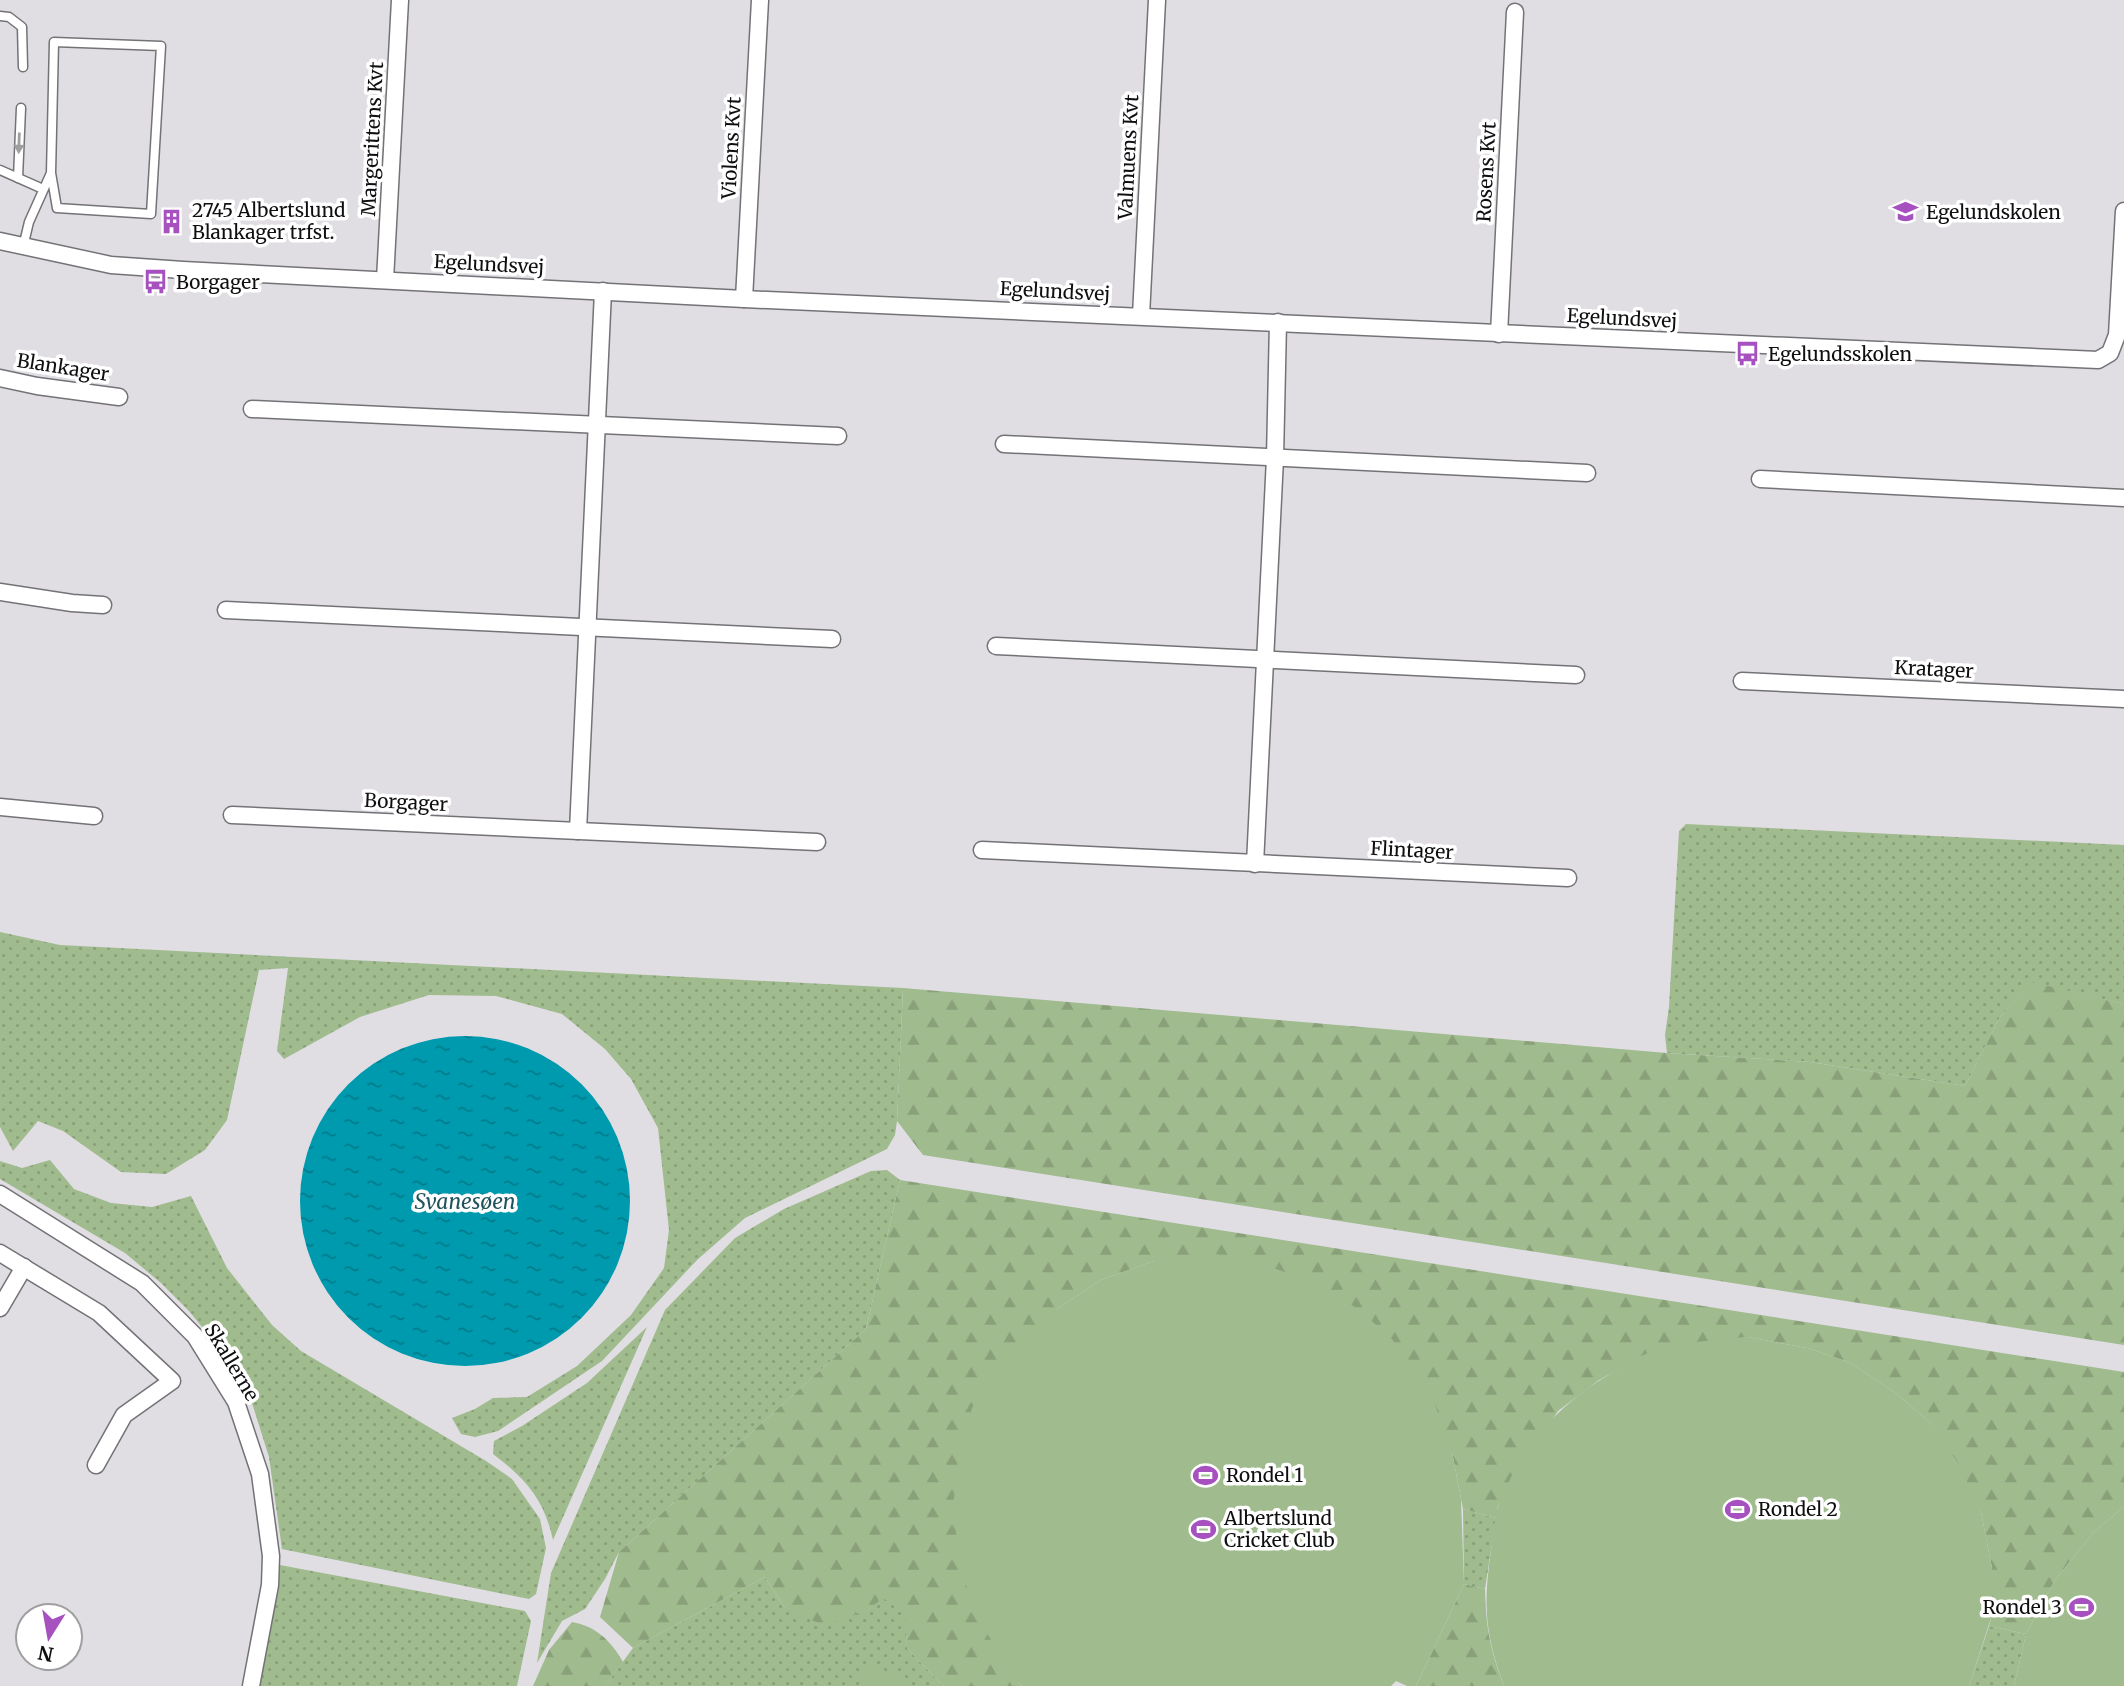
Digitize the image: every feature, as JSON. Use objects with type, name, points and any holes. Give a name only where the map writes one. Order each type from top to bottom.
[{"type":"street","name":"Margerittens Kvt","points":[[386,280],[400,0]]},
{"type":"street","name":"Violens Kvt","points":[[744,299],[760,0]]},
{"type":"street","name":"Valmuens Kvt","points":[[1141,316],[1157,0]]},
{"type":"street","name":"Rosens Kvt","points":[[1499,334],[1515,12]]},
{"type":"street","name":"Egelundsvej","points":[[0,241],[111,265],[744,299],[2098,360],[2117,356],[2124,211]]},
{"type":"street","points":[[578,831],[603,291]]},
{"type":"street","points":[[1255,864],[1275,458],[1278,322]]},
{"type":"street","name":"Blankager","points":[[0,378],[119,397]]},
{"type":"street","points":[[252,409],[838,436]]},
{"type":"street","points":[[1004,444],[1587,472]]},
{"type":"street","points":[[1760,479],[2124,498]]},
{"type":"street","points":[[0,592],[72,603],[103,604]]},
{"type":"street","points":[[226,610],[832,639]]},
{"type":"street","points":[[996,646],[1576,674]]},
{"type":"street","name":"Kratager","points":[[1742,681],[2124,699]]},
{"type":"street","points":[[0,807],[94,816]]},
{"type":"street","name":"Borgager","points":[[232,815],[817,842]]},
{"type":"street","name":"Flintager","points":[[982,850],[1568,878]]},
{"type":"street","name":"Skallerne","points":[[0,1194],[142,1283],[195,1336],[236,1402],[260,1474],[271,1556],[270,1586],[251,1686]]},
{"type":"street","points":[[0,1253],[99,1312],[172,1381],[124,1415],[96,1465]]},
{"type":"street","points":[[0,1308],[24,1267]]},
{"type":"lane","points":[[0,16],[9,17],[22,27],[23,67]]},
{"type":"lane","points":[[23,247],[29,222],[51,173],[54,42],[161,46],[152,214],[57,208],[51,173]]},
{"type":"lane","points":[[18,178],[20,108]]},
{"type":"lane","points":[[0,170],[43,190]]},
{"type":"green space","points":[[1686,824],[2124,845],[2124,1004],[2031,983],[2000,1017],[1965,1086],[1810,1062],[1667,1053],[1665,1035],[1679,831]]},
{"type":"green space","points":[[0,932],[60,945],[903,988],[895,1135],[887,1149],[745,1218],[697,1260],[602,1361],[498,1431],[475,1437],[461,1434],[452,1418],[493,1398],[527,1397],[577,1366],[631,1315],[664,1268],[669,1230],[658,1128],[631,1079],[605,1049],[562,1014],[496,996],[429,995],[360,1017],[284,1059],[277,1051],[288,968],[259,970],[227,1120],[205,1150],[166,1174],[121,1172],[63,1131],[38,1121],[13,1151],[0,1127]]},
{"type":"green space","points":[[2031,982],[2124,1004],[2124,1345],[923,1155],[897,1121],[903,988],[1667,1053],[1810,1062],[1965,1086],[2000,1017]]},
{"type":"green space","points":[[50,1160],[74,1189],[111,1203],[152,1207],[191,1196],[227,1268],[272,1325],[301,1351],[512,1479],[540,1519],[546,1548],[536,1594],[529,1599],[282,1549],[269,1457],[252,1403],[224,1354],[189,1311],[125,1253],[0,1179],[0,1161],[22,1168]]},
{"type":"green space","points":[[887,1170],[900,1180],[866,1329],[619,1552],[585,1609],[562,1621],[537,1663],[551,1573],[665,1310],[735,1238],[784,1209],[871,1171]]},
{"type":"green space","points":[[900,1180],[2124,1372],[2124,1507],[2094,1532],[2055,1580],[2026,1634],[1989,1626],[1992,1615],[1992,1568],[1981,1512],[1930,1423],[1896,1393],[1851,1363],[1807,1348],[1747,1337],[1647,1354],[1599,1380],[1558,1411],[1498,1506],[1496,1518],[1463,1509],[1452,1452],[1154,1261],[1101,1280],[1057,1309],[1018,1682],[1022,1686],[943,1686],[907,1648],[905,1614],[883,1598],[868,1610],[825,1626],[785,1608],[765,1577],[633,1648],[600,1617],[619,1552],[866,1329]]},
{"type":"green space","name":"Rondel 1","points":[[1215,1254],[1249,1260],[1312,1281],[1358,1309],[1392,1339],[1434,1402],[1452,1452],[1461,1499],[1464,1584],[1416,1686],[1407,1686],[1396,1681],[1391,1686],[1022,1686],[988,1635],[961,1573],[953,1507],[960,1440],[981,1385],[1013,1345],[1057,1309],[1101,1280],[1154,1261]]},
{"type":"green space","points":[[647,1327],[553,1540],[539,1501],[524,1481],[493,1454],[494,1441],[587,1383]]},
{"type":"green space","name":"Rondel 2","points":[[1747,1337],[1807,1348],[1851,1363],[1896,1393],[1930,1423],[1960,1466],[1981,1512],[1992,1568],[1992,1615],[1969,1686],[1504,1686],[1489,1635],[1488,1570],[1499,1504],[1531,1444],[1560,1411],[1595,1383],[1648,1353],[1684,1344]]},
{"type":"green space","name":"Rondel 3","points":[[2124,1507],[2124,1686],[2014,1686],[2026,1634],[2055,1580],[2094,1532]]},
{"type":"green space","points":[[1463,1509],[1496,1518],[1485,1589],[1464,1584]]},
{"type":"green space","points":[[280,1565],[525,1611],[531,1621],[517,1686],[259,1686]]},
{"type":"green space","points":[[765,1577],[785,1608],[868,1610],[883,1597],[906,1614],[907,1648],[943,1686],[605,1686],[633,1648]]},
{"type":"green space","points":[[1464,1584],[1485,1589],[1490,1638],[1504,1686],[1416,1686]]},
{"type":"green space","points":[[572,1622],[596,1631],[613,1647],[623,1662],[605,1686],[533,1686],[549,1650]]},
{"type":"green space","points":[[1989,1626],[2026,1634],[2014,1686],[1969,1686]]},
{"type":"green space","points":[[870,1663],[914,1686],[858,1686]]},
{"type":"water","name":"Svanesøen","points":[[465,1036],[497,1040],[528,1049],[556,1064],[581,1085],[602,1110],[617,1138],[626,1169],[630,1201],[626,1233],[617,1264],[602,1292],[581,1317],[556,1338],[528,1353],[497,1362],[465,1366],[433,1362],[402,1353],[374,1338],[349,1317],[328,1292],[313,1264],[304,1233],[300,1201],[304,1169],[313,1138],[328,1110],[349,1085],[374,1064],[402,1049],[433,1040]]},
{"type":"place","name":"Egelundskolen","points":[[1906,212]]},
{"type":"place","name":"2745 Albertslund Blankager trfst.","points":[[172,221]]},
{"type":"place","name":"Borgager","points":[[156,282]]},
{"type":"place","name":"Egelundsskolen","points":[[1748,354]]},
{"type":"place","name":"Rondel 1","points":[[1206,1475]]},
{"type":"place","name":"Rondel 2","points":[[1738,1509]]},
{"type":"place","name":"Albertslund Cricket Club","points":[[1204,1529]]},
{"type":"place","name":"Rondel 3","points":[[2082,1607]]}]
